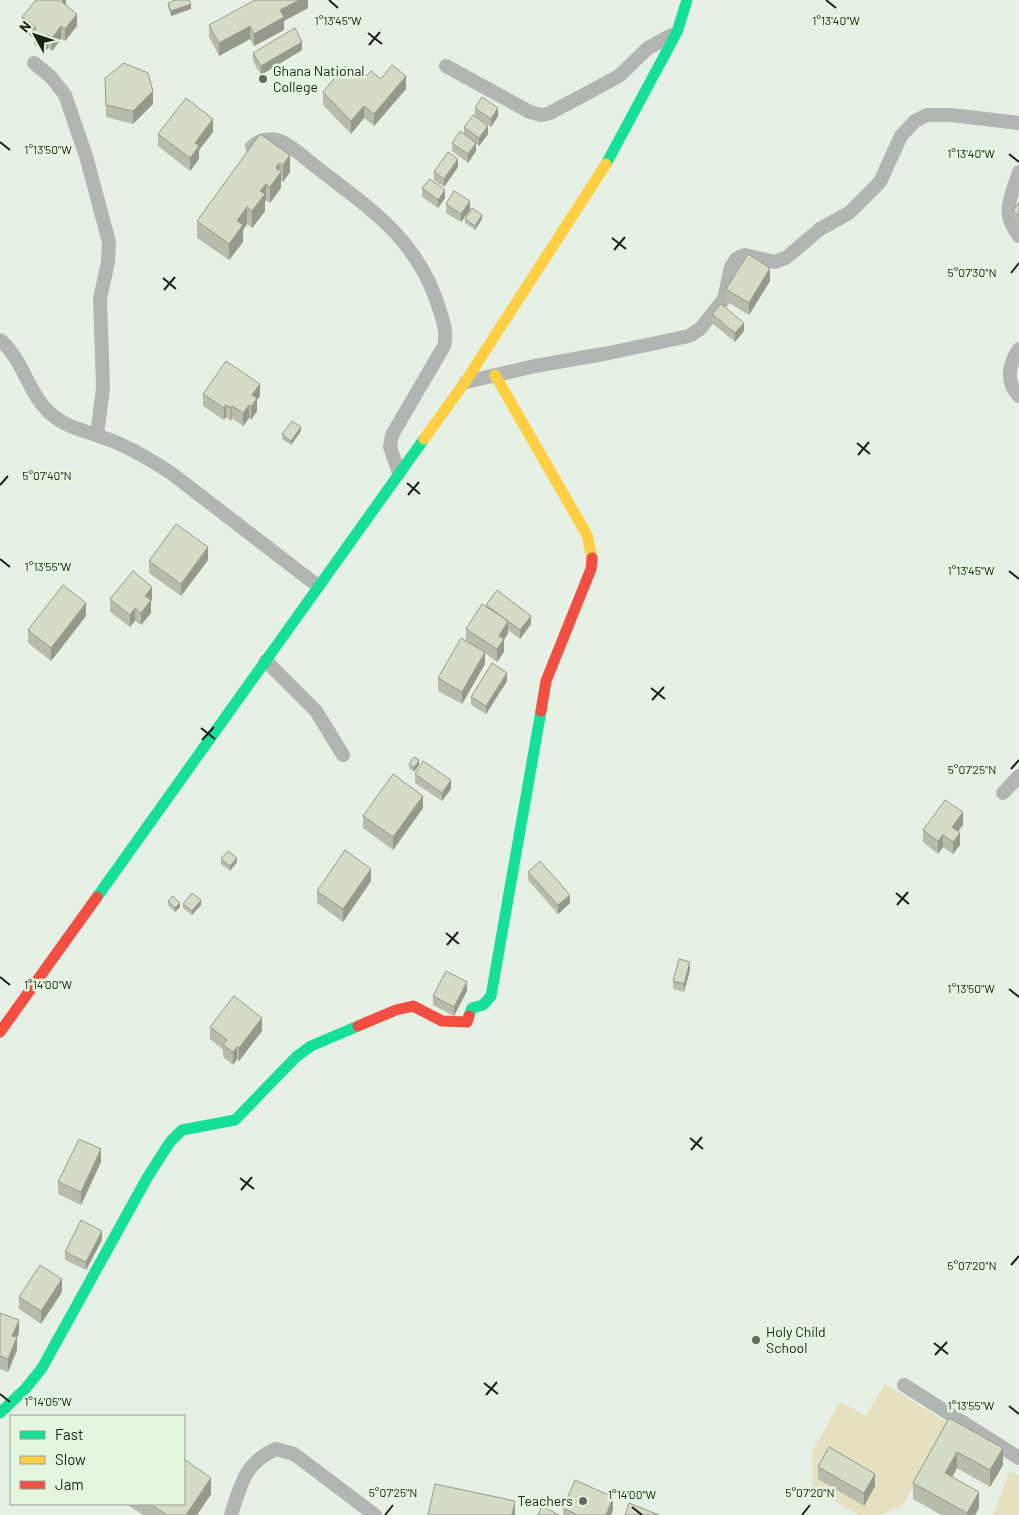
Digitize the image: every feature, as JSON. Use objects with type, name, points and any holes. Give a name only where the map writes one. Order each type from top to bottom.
[{"type":"main road","points":[[0,1032],[465,382],[594,185],[647,91],[677,32],[687,0]]},
{"type":"main road","points":[[0,1412],[26,1388],[42,1368],[147,1178],[170,1142],[182,1130],[235,1120],[296,1057],[311,1046],[396,1010],[413,1006],[442,1021],[467,1022],[472,1008],[484,1005],[491,996],[546,681],[591,569],[592,552],[587,535],[495,375]]},
{"type":"street","points":[[446,66],[530,112],[541,115],[550,114],[618,76],[648,48],[677,32]]},
{"type":"street","points":[[34,63],[51,77],[65,95],[86,156],[109,242],[110,252],[100,299],[102,388],[97,435]]},
{"type":"street","points":[[465,382],[689,336],[700,329],[724,299],[731,267],[736,259],[745,255],[775,262],[787,257],[820,229],[849,213],[880,182],[901,136],[915,121],[927,116],[951,115],[1019,123]]},
{"type":"street","points":[[244,157],[256,142],[268,139],[279,140],[391,226],[412,251],[429,278],[447,336],[444,346],[392,435],[390,447],[400,473]]},
{"type":"street","points":[[1019,172],[1006,212],[1010,225],[1019,236]]},
{"type":"street","points":[[0,340],[14,357],[41,404],[51,415],[65,424],[97,435],[148,458],[171,473],[318,586]]},
{"type":"street","points":[[1019,350],[1011,360],[1010,372],[1010,382],[1019,396]]},
{"type":"street","points":[[266,662],[316,711],[343,755]]},
{"type":"street","points":[[1003,794],[1019,776]]},
{"type":"street","points":[[904,1385],[1019,1458]]},
{"type":"street","points":[[231,1515],[247,1470],[260,1456],[276,1449],[294,1454],[375,1515]]},
{"type":"shaded area","points":[[885,1384],[949,1424],[903,1505],[882,1515],[859,1515],[813,1489],[812,1452],[840,1402],[866,1416]]},
{"type":"shaded area","points":[[1010,1471],[1019,1475],[1019,1515],[993,1515]]},
{"type":"building","points":[[36,0],[64,0],[62,2],[77,14],[65,29],[61,26],[52,38],[48,35],[44,39],[34,32],[36,28],[22,17]]},
{"type":"building","points":[[176,0],[189,0],[191,4],[171,11],[168,3]]},
{"type":"building","points":[[255,0],[299,0],[280,10],[284,17],[254,34],[250,26],[219,43],[209,25]]},
{"type":"building","points":[[295,28],[302,42],[261,66],[253,53]]},
{"type":"building","points":[[124,63],[148,73],[153,91],[133,111],[106,105],[105,78]]},
{"type":"building","points":[[392,65],[406,76],[374,114],[364,106],[351,121],[323,92],[345,66],[356,75],[359,70],[366,76],[371,71],[381,79]]},
{"type":"building","points":[[482,97],[498,108],[491,119],[475,108]]},
{"type":"building","points":[[186,98],[213,119],[195,143],[199,146],[190,158],[158,134]]},
{"type":"building","points":[[473,115],[488,126],[479,138],[464,127]]},
{"type":"building","points":[[460,131],[476,143],[468,154],[452,143]]},
{"type":"building","points":[[260,134],[290,155],[283,165],[279,163],[276,168],[281,172],[270,187],[266,184],[260,191],[265,194],[252,211],[247,207],[237,221],[243,225],[229,244],[197,221]]},
{"type":"building","points":[[448,152],[458,159],[444,179],[434,172]]},
{"type":"building","points":[[430,179],[445,190],[438,200],[422,188]]},
{"type":"building","points":[[454,191],[470,201],[461,214],[446,204]]},
{"type":"building","points":[[1019,202],[1019,216],[1013,211]]},
{"type":"building","points":[[472,208],[482,215],[475,226],[465,219]]},
{"type":"building","points":[[748,254],[770,268],[749,303],[726,289]]},
{"type":"building","points":[[721,304],[744,323],[735,333],[712,314]]},
{"type":"building","points":[[226,361],[260,384],[252,395],[257,398],[251,407],[249,405],[243,413],[232,406],[231,408],[226,405],[224,408],[203,394]]},
{"type":"building","points":[[292,421],[301,427],[291,441],[282,434]]},
{"type":"building","points":[[176,524],[208,547],[181,584],[149,561]]},
{"type":"building","points":[[133,571],[152,587],[145,596],[151,600],[141,613],[135,608],[130,615],[110,599]]},
{"type":"building","points":[[63,585],[86,603],[51,648],[28,630]]},
{"type":"building","points":[[497,590],[531,616],[520,630],[486,605]]},
{"type":"building","points":[[482,604],[508,621],[499,636],[504,639],[497,649],[466,629]]},
{"type":"building","points":[[461,638],[485,652],[462,692],[438,678]]},
{"type":"building","points":[[492,663],[507,673],[486,706],[471,697]]},
{"type":"building","points":[[414,757],[419,760],[414,768],[409,764]]},
{"type":"building","points":[[423,761],[451,780],[442,793],[415,774]]},
{"type":"building","points":[[393,774],[423,796],[393,837],[363,816]]},
{"type":"building","points":[[945,800],[963,812],[952,827],[960,833],[953,842],[943,835],[938,841],[923,830]]},
{"type":"building","points":[[345,850],[371,869],[343,909],[317,891]]},
{"type":"building","points":[[228,851],[237,858],[230,866],[221,859]]},
{"type":"building","points":[[540,861],[570,895],[558,905],[528,872]]},
{"type":"building","points":[[192,893],[201,900],[192,911],[183,904]]},
{"type":"building","points":[[173,896],[180,903],[175,908],[168,901]]},
{"type":"building","points":[[679,959],[690,962],[684,984],[673,981]]},
{"type":"building","points":[[446,971],[467,982],[454,1007],[433,996]]},
{"type":"building","points":[[234,996],[262,1018],[239,1048],[237,1047],[233,1052],[223,1045],[227,1040],[210,1027]]},
{"type":"building","points":[[79,1139],[101,1149],[81,1192],[58,1182]]},
{"type":"building","points":[[81,1220],[102,1231],[86,1262],[65,1252]]},
{"type":"building","points":[[40,1265],[62,1279],[41,1311],[19,1297]]},
{"type":"building","points":[[0,1313],[19,1320],[12,1336],[17,1337],[8,1359],[0,1356]]},
{"type":"building","points":[[949,1418],[1003,1448],[990,1470],[957,1452],[945,1473],[979,1492],[967,1513],[913,1483]]},
{"type":"building","points":[[829,1447],[875,1474],[864,1493],[818,1467]]},
{"type":"building","points":[[185,1460],[211,1478],[186,1515],[167,1515],[152,1505],[185,1505]]},
{"type":"building","points":[[575,1480],[613,1497],[606,1515],[578,1515],[563,1508]]},
{"type":"building","points":[[435,1484],[515,1501],[512,1515],[428,1515]]},
{"type":"building","points":[[629,1503],[659,1515],[625,1515]]},
{"type":"building","points":[[542,1506],[559,1515],[538,1515]]},
{"type":"traffic: fast","points":[[606,164],[677,32],[687,0]]},
{"type":"traffic: fast","points":[[97,897],[424,439]]},
{"type":"traffic: fast","points":[[469,1016],[472,1008],[483,1005],[491,996],[541,711]]},
{"type":"traffic: fast","points":[[0,1413],[26,1388],[42,1368],[147,1178],[170,1142],[182,1130],[235,1120],[296,1057],[311,1046],[358,1026]]},
{"type":"traffic: slow","points":[[424,439],[465,382],[606,164]]},
{"type":"traffic: slow","points":[[495,375],[587,535],[592,558]]},
{"type":"traffic: jam","points":[[541,711],[546,681],[591,569],[592,558]]},
{"type":"traffic: jam","points":[[0,1032],[97,897]]},
{"type":"traffic: jam","points":[[358,1026],[396,1010],[413,1006],[442,1021],[467,1022],[469,1016]]},
{"type":"place","name":"Ghana National College","points":[[263,79]]},
{"type":"place","name":"Holy Child School","points":[[756,1340]]},
{"type":"place","name":"Teachers","points":[[583,1501]]}]
